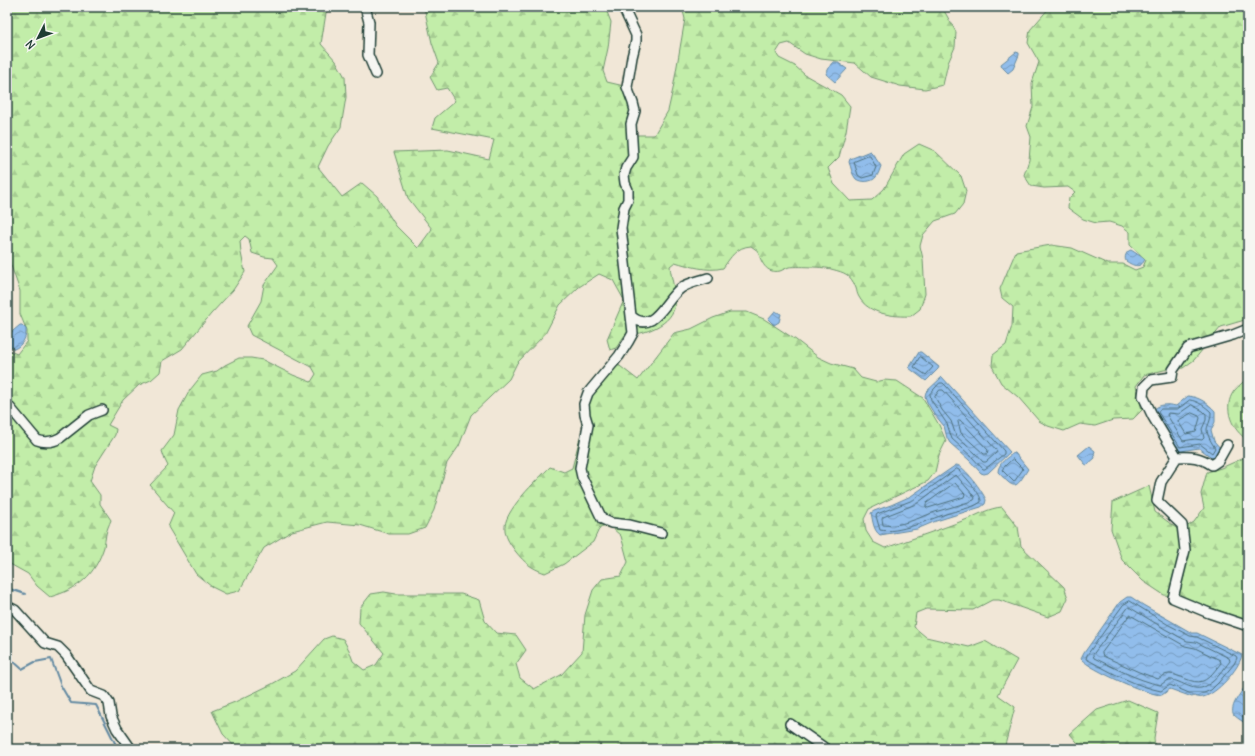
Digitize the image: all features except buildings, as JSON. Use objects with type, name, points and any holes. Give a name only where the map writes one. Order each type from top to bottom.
[{"type":"street","points":[[365,7],[369,22],[368,55],[376,74]]},
{"type":"street","points":[[623,7],[636,35],[627,87],[635,111],[631,124],[633,157],[626,168],[624,175],[628,190],[628,200],[624,208],[622,228],[633,333],[619,356],[588,393],[584,404],[584,415],[588,425],[580,468],[582,477],[602,519],[611,523],[630,525],[661,533]]},
{"type":"street","points":[[631,316],[635,320],[648,322],[656,318],[665,305],[681,288],[708,278]]},
{"type":"street","points":[[1177,456],[1153,417],[1143,396],[1144,387],[1151,380],[1172,377],[1173,370],[1188,348],[1248,330]]},
{"type":"street","points":[[7,404],[37,440],[44,442],[55,441],[89,415],[102,410]]},
{"type":"street","points":[[1177,456],[1192,456],[1204,460],[1212,465],[1218,461],[1227,445]]},
{"type":"street","points":[[1177,456],[1161,482],[1157,501],[1182,525],[1184,550],[1173,598],[1209,613],[1248,626]]},
{"type":"street","points":[[7,606],[15,610],[45,643],[58,647],[66,655],[91,691],[104,696],[109,703],[111,716],[117,729],[131,749]]},
{"type":"street","points":[[790,724],[826,749]]},
{"type":"green space","points":[[7,7],[327,7],[321,44],[336,61],[345,77],[346,97],[341,127],[328,146],[318,167],[342,197],[362,183],[377,196],[396,226],[418,248],[432,229],[408,198],[394,152],[448,150],[489,159],[494,140],[432,128],[435,118],[455,101],[447,88],[437,90],[430,77],[439,63],[432,43],[424,7],[605,7],[611,22],[608,48],[603,71],[607,82],[624,86],[632,110],[628,135],[654,135],[668,111],[673,89],[685,19],[682,7],[942,7],[956,32],[955,47],[948,63],[943,85],[925,89],[900,86],[871,77],[855,63],[821,59],[805,54],[789,43],[781,45],[776,53],[779,58],[795,66],[805,75],[841,95],[850,106],[846,131],[839,157],[828,168],[834,184],[850,201],[872,200],[884,189],[904,154],[919,144],[935,151],[961,176],[966,191],[963,204],[955,214],[935,221],[923,235],[920,246],[923,259],[925,294],[920,309],[911,316],[889,315],[875,311],[863,303],[857,294],[852,280],[847,275],[828,268],[789,267],[780,271],[771,271],[763,263],[758,251],[751,246],[738,250],[731,256],[723,268],[704,269],[675,262],[670,266],[675,294],[675,304],[669,318],[648,331],[625,335],[616,348],[610,350],[607,339],[624,300],[613,280],[599,274],[579,287],[560,305],[545,334],[517,363],[509,379],[471,415],[459,446],[447,463],[434,510],[425,528],[408,534],[389,534],[360,525],[327,522],[292,531],[264,548],[239,591],[226,594],[212,587],[196,574],[168,527],[174,513],[150,485],[168,466],[162,451],[174,435],[179,410],[190,390],[202,375],[217,371],[239,358],[263,360],[311,382],[316,374],[312,367],[251,335],[247,326],[261,301],[264,285],[278,265],[273,258],[252,253],[249,239],[245,236],[240,241],[245,272],[233,290],[182,349],[162,361],[160,372],[151,380],[139,385],[123,400],[108,425],[116,429],[115,435],[95,466],[90,481],[100,495],[100,504],[111,520],[106,532],[104,547],[96,566],[84,580],[69,590],[50,597],[37,586],[28,574],[7,561],[7,350],[17,354],[27,341],[27,331],[20,314],[20,291],[9,260],[7,259]]},
{"type":"green space","points":[[1050,7],[1248,7],[1248,319],[1221,327],[1194,360],[1183,368],[1164,370],[1144,375],[1136,386],[1142,410],[1133,419],[1113,420],[1095,426],[1080,424],[1064,431],[1048,426],[1039,421],[1018,397],[1001,383],[992,366],[993,355],[1006,345],[1012,326],[1013,307],[1002,298],[1000,289],[1016,251],[1051,245],[1072,248],[1108,264],[1123,264],[1135,270],[1143,267],[1146,260],[1130,245],[1130,232],[1122,226],[1109,222],[1096,223],[1083,219],[1068,208],[1069,198],[1075,192],[1068,187],[1044,188],[1031,186],[1024,175],[1029,160],[1031,137],[1027,126],[1033,107],[1032,83],[1039,62],[1028,43],[1030,30]]},
{"type":"green space","points":[[730,312],[747,312],[764,319],[796,340],[818,357],[831,363],[853,369],[861,378],[876,382],[884,380],[897,381],[923,398],[939,425],[946,441],[939,455],[935,472],[928,481],[869,509],[864,519],[866,531],[873,542],[885,548],[955,524],[988,510],[1002,507],[1018,527],[1021,546],[1064,587],[1068,598],[1062,611],[1048,617],[999,600],[992,600],[973,610],[926,609],[916,613],[914,627],[926,637],[969,647],[985,641],[1017,660],[998,695],[1015,707],[1004,749],[237,749],[223,734],[212,711],[235,702],[295,671],[324,639],[332,636],[343,639],[353,661],[364,670],[376,665],[384,653],[359,623],[360,608],[371,594],[384,592],[396,594],[461,594],[479,600],[485,621],[496,633],[516,635],[526,650],[516,664],[520,678],[534,689],[561,675],[582,652],[585,615],[593,590],[602,579],[621,576],[628,562],[621,536],[611,527],[600,527],[593,542],[564,564],[545,573],[525,562],[509,542],[505,530],[509,514],[522,496],[550,467],[564,472],[572,468],[590,393],[616,363],[638,380],[674,333],[691,329],[713,318]]},
{"type":"green space","points":[[1248,377],[1248,440],[1237,431],[1233,425],[1230,418],[1229,404],[1230,397],[1234,391]]},
{"type":"green space","points":[[1248,456],[1248,623],[1181,597],[1164,595],[1143,581],[1122,560],[1111,529],[1113,502],[1149,486],[1155,512],[1180,531],[1194,522],[1204,508],[1201,494],[1207,472],[1221,468]]},
{"type":"green space","points":[[1128,700],[1158,713],[1154,738],[1155,749],[1083,749],[1070,734],[1097,710]]},
{"type":"water","points":[[1016,52],[1019,53],[1019,55],[1013,69],[1008,73],[1001,64]]},
{"type":"water","points":[[837,62],[847,69],[835,82],[826,74],[831,64]]},
{"type":"water","points":[[870,151],[881,166],[879,172],[874,179],[870,181],[858,180],[853,173],[849,162],[850,159]]},
{"type":"water","points":[[1131,250],[1145,259],[1141,264],[1137,266],[1126,261],[1126,255]]},
{"type":"water","points":[[775,311],[781,314],[779,322],[774,325],[768,319]]},
{"type":"water","points":[[20,325],[26,329],[26,335],[22,343],[14,349],[7,343],[7,336]]},
{"type":"water","points":[[919,352],[939,367],[926,381],[909,368]]},
{"type":"water","points":[[942,377],[1010,452],[988,473],[981,473],[950,443],[944,426],[927,402],[925,396],[926,392]]},
{"type":"water","points":[[1188,396],[1203,401],[1215,411],[1215,422],[1211,430],[1214,441],[1221,449],[1214,459],[1199,448],[1181,451],[1178,450],[1155,414],[1154,409],[1157,407],[1164,405],[1176,406]]},
{"type":"water","points":[[1089,446],[1095,451],[1095,458],[1087,465],[1078,455]]},
{"type":"water","points":[[1014,453],[1028,469],[1020,481],[1014,485],[1008,482],[998,472],[998,469],[1006,459]]},
{"type":"water","points":[[956,465],[964,469],[977,485],[986,500],[985,504],[981,507],[936,521],[917,529],[880,535],[876,531],[871,513],[911,496]]},
{"type":"water","points":[[1127,597],[1131,597],[1192,633],[1197,633],[1242,655],[1237,667],[1221,686],[1209,695],[1203,697],[1192,697],[1170,689],[1162,695],[1144,691],[1132,687],[1087,664],[1081,659],[1084,653],[1120,602]]},
{"type":"water","points":[[1248,683],[1248,725],[1234,715],[1233,708],[1234,703]]},
{"type":"waterway","points":[[7,588],[25,594]]},
{"type":"waterway","points":[[7,652],[12,660],[22,669],[35,662],[51,659],[61,686],[71,703],[96,705],[118,749]]}]
